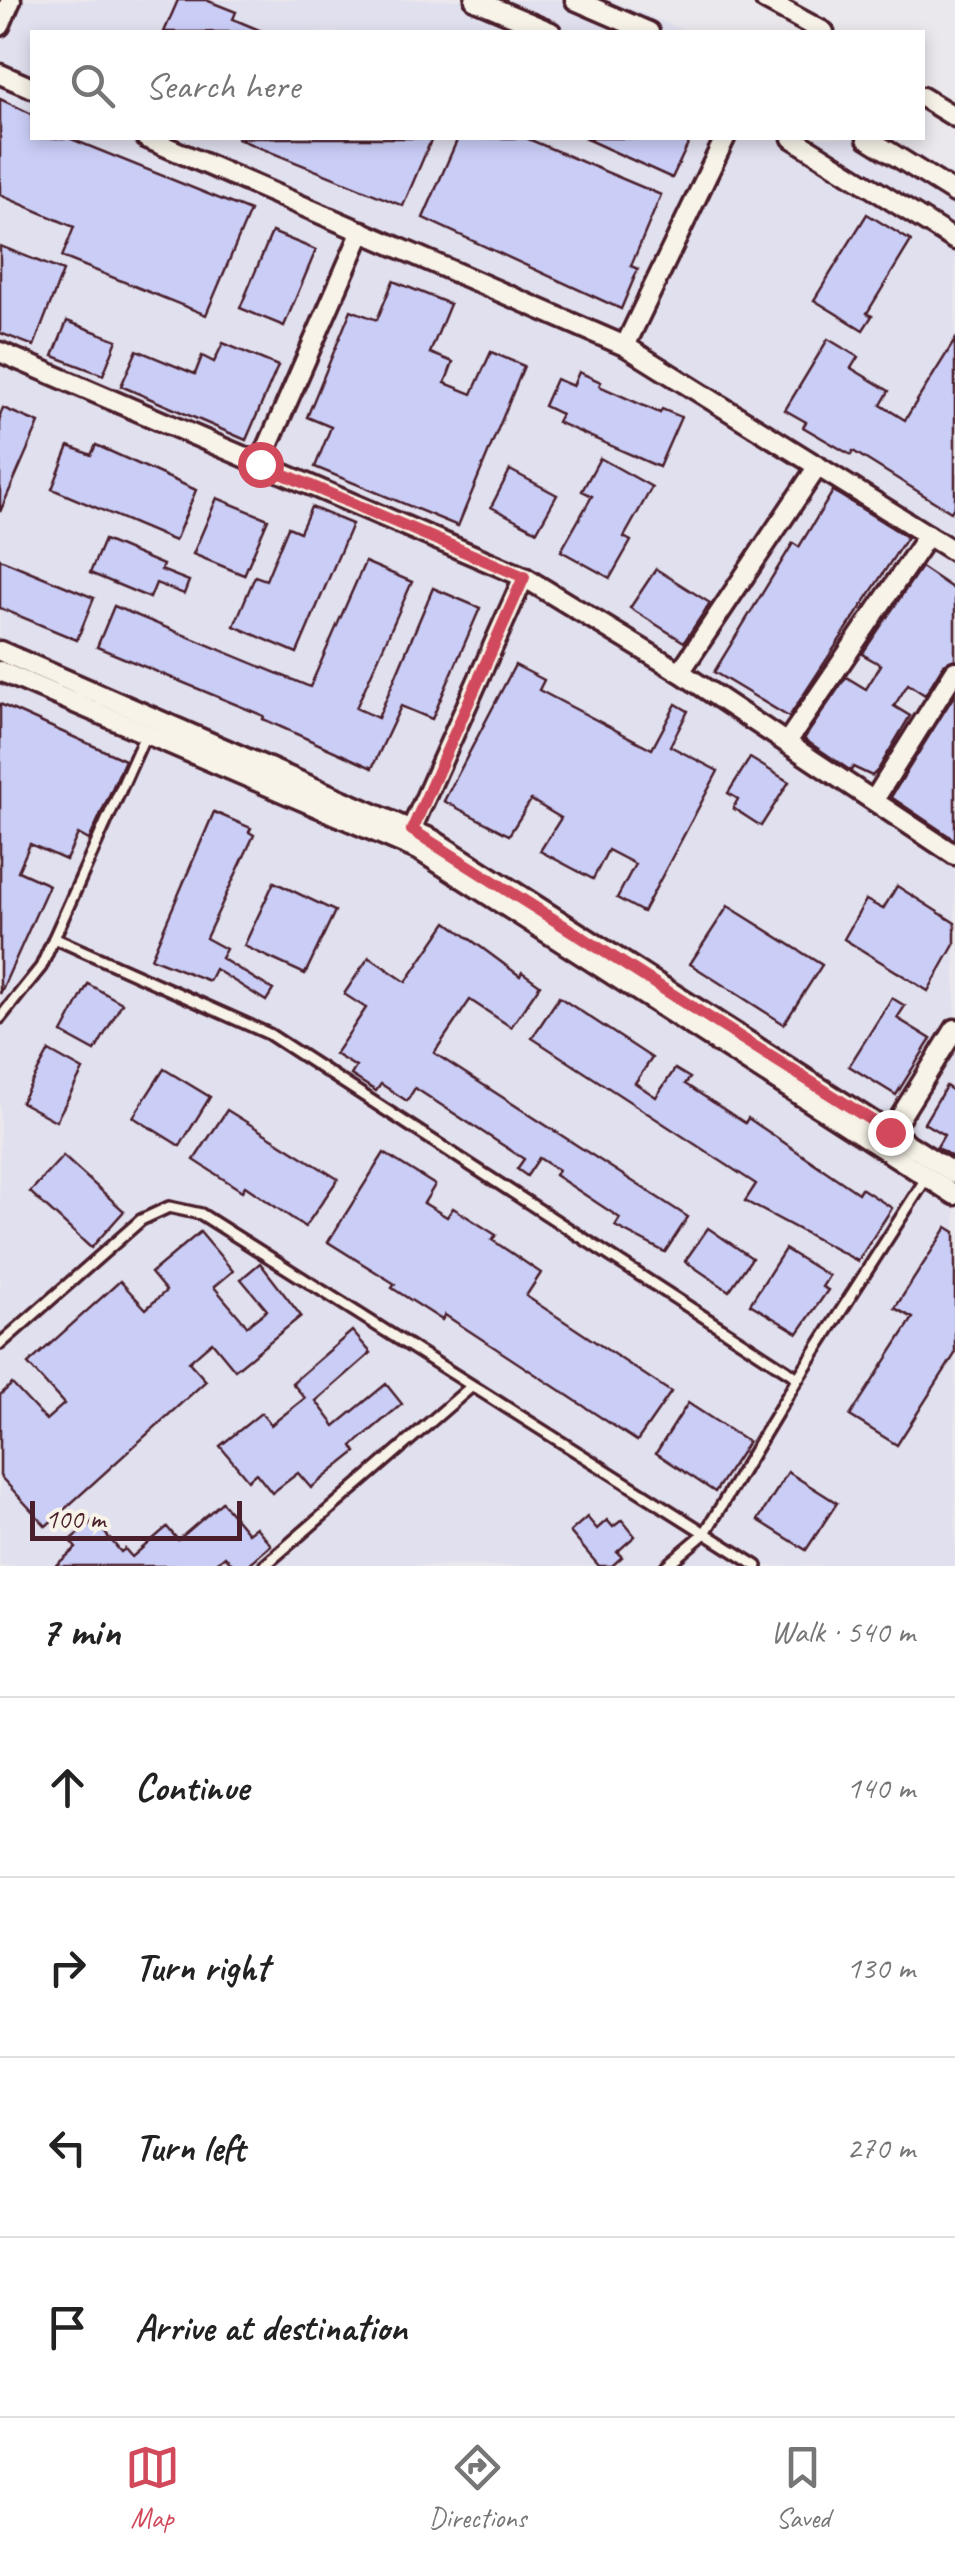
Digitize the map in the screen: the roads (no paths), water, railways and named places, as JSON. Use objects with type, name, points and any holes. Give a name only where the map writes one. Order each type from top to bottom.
[{"type":"street","points":[[0,26],[11,0]]},
{"type":"street","points":[[476,0],[546,30]]},
{"type":"street","points":[[575,0],[644,30]]},
{"type":"street","points":[[765,0],[820,30]]},
{"type":"street","points":[[0,74],[30,87]]},
{"type":"street","points":[[925,99],[955,118]]},
{"type":"street","points":[[151,140],[625,346],[955,552]]},
{"type":"street","points":[[625,346],[724,140]]},
{"type":"street","points":[[795,140],[955,240]]},
{"type":"street","points":[[870,140],[955,193]]},
{"type":"street","points":[[260,464],[362,231]]},
{"type":"street","points":[[0,352],[524,577],[680,672],[955,854]]},
{"type":"street","points":[[680,672],[818,466]]},
{"type":"street","points":[[787,742],[928,535]]},
{"type":"street","points":[[408,837],[524,577]]},
{"type":"street","points":[[0,651],[408,837],[932,1170],[955,1195]]},
{"type":"street","points":[[0,670],[408,837]]},
{"type":"street","points":[[874,800],[955,670]]},
{"type":"street","points":[[886,1140],[952,1039]]},
{"type":"street","points":[[932,1170],[955,1174]]},
{"type":"lane","points":[[0,1018],[41,968],[146,732]]},
{"type":"lane","points":[[54,938],[269,1034],[798,1378]]},
{"type":"lane","points":[[666,1566],[705,1533],[798,1378],[932,1170]]},
{"type":"lane","points":[[0,1344],[141,1220],[169,1206],[201,1214],[757,1566]]},
{"type":"lane","points":[[264,1566],[472,1386]]}]
